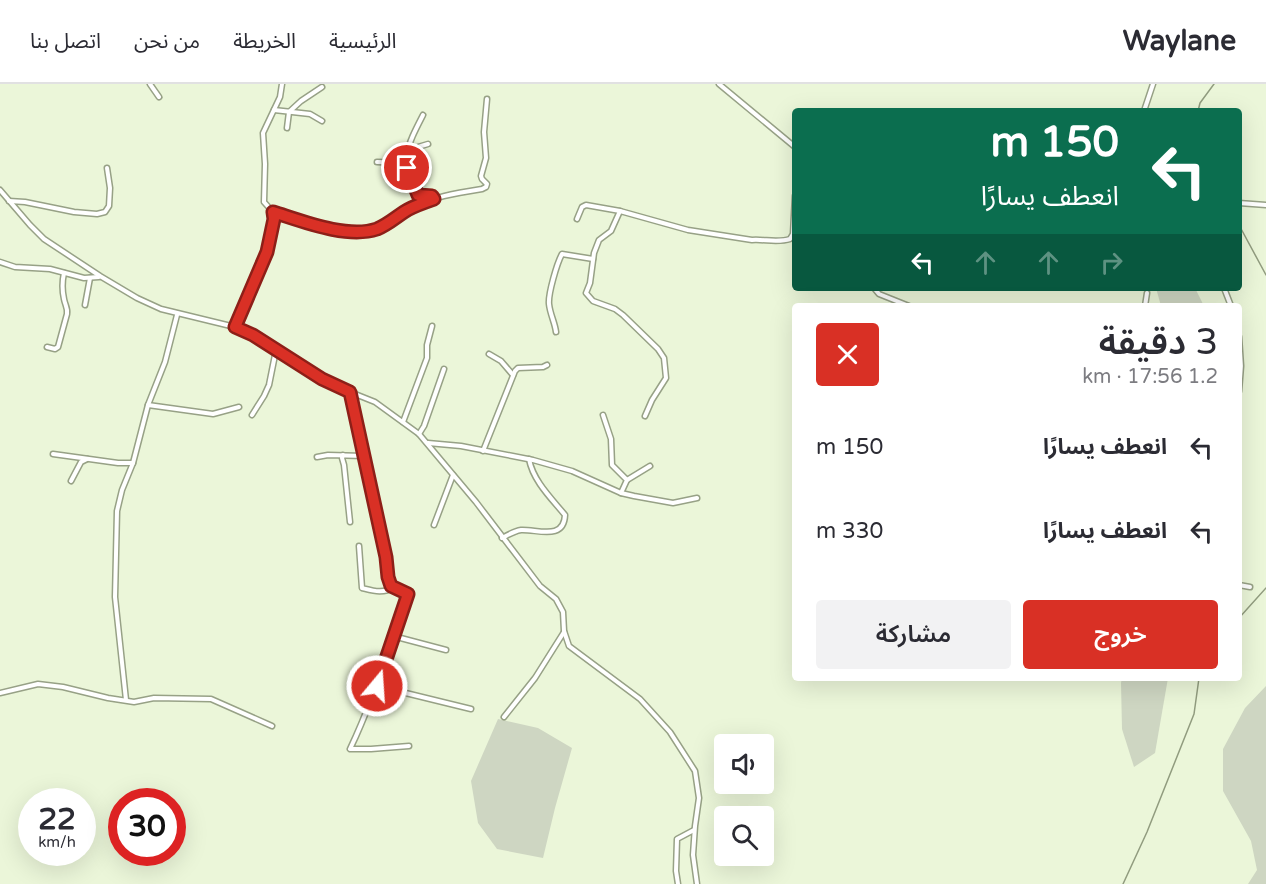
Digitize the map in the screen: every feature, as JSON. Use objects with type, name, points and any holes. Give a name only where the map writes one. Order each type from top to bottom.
[{"type":"street","points":[[150,84],[159,97]]},
{"type":"street","points":[[282,84],[280,97],[263,133],[266,164],[264,202],[273,212],[336,229],[360,231],[375,229],[389,223],[406,211],[434,199],[453,193],[482,189],[487,185],[481,176],[486,158],[484,132],[488,99]]},
{"type":"street","points":[[719,84],[792,145]]},
{"type":"street","points":[[1145,108],[1153,84]]},
{"type":"street","points":[[287,128],[289,112],[322,87]]},
{"type":"street","points":[[274,110],[310,114],[322,122]]},
{"type":"street","points":[[423,115],[407,150],[406,163],[418,195],[432,196],[434,199]]},
{"type":"street","points":[[407,150],[428,144]]},
{"type":"street","points":[[376,162],[406,163]]},
{"type":"street","points":[[8,201],[86,213],[105,212],[109,206],[107,168]]},
{"type":"street","points":[[0,190],[44,239],[100,276],[162,309],[235,327],[253,335],[322,379],[375,402],[418,434],[540,586],[556,599],[562,612],[564,632],[569,646],[640,699],[670,732],[695,771],[699,798],[693,855],[698,884]]},
{"type":"street","points":[[1242,203],[1266,205]]},
{"type":"street","points":[[577,219],[582,207],[586,205],[620,211],[688,230],[752,240],[784,242],[790,239],[792,234]]},
{"type":"street","points":[[620,211],[610,231],[599,240],[586,293],[593,301],[615,309],[623,315],[658,349],[664,358],[666,378],[645,416]]},
{"type":"street","points":[[235,327],[267,252],[274,219],[273,212]]},
{"type":"street","points":[[556,332],[548,301],[562,254],[593,259]]},
{"type":"street","points":[[0,262],[15,267],[50,269],[84,279],[100,276]]},
{"type":"street","points":[[47,347],[55,349],[58,347],[67,314],[63,287],[64,273]]},
{"type":"street","points":[[85,305],[90,278]]},
{"type":"street","points":[[876,291],[902,303]]},
{"type":"street","points":[[1146,303],[1148,293]]},
{"type":"street","points":[[126,700],[115,597],[117,511],[122,490],[133,463],[148,405],[165,362],[177,314]]},
{"type":"street","points":[[403,422],[427,358],[427,345],[432,326]]},
{"type":"street","points":[[252,415],[269,385],[276,350]]},
{"type":"street","points":[[489,354],[501,360],[513,375]]},
{"type":"street","points":[[483,451],[513,375],[518,368],[548,365]]},
{"type":"street","points":[[418,434],[424,426],[444,369]]},
{"type":"street","points":[[350,392],[386,557],[388,577],[391,586],[408,594],[377,686],[350,749],[409,746]]},
{"type":"street","points":[[148,405],[213,414],[239,406]]},
{"type":"street","points":[[603,415],[611,439],[612,465],[627,480]]},
{"type":"street","points":[[427,443],[461,446],[529,459],[572,471],[621,493],[673,503],[697,498]]},
{"type":"street","points":[[52,454],[133,463]]},
{"type":"street","points":[[317,457],[322,455],[364,456]]},
{"type":"street","points":[[343,455],[350,522]]},
{"type":"street","points":[[71,481],[81,462],[87,459]]},
{"type":"street","points":[[502,538],[520,530],[540,532],[559,529],[565,521],[565,515],[545,491],[529,459]]},
{"type":"street","points":[[621,493],[627,480],[650,466]]},
{"type":"street","points":[[434,525],[453,475]]},
{"type":"street","points":[[359,546],[362,588],[387,592],[394,587]]},
{"type":"street","points":[[1242,586],[1250,587]]},
{"type":"street","points":[[504,717],[535,678],[564,632]]},
{"type":"street","points":[[393,636],[446,650]]},
{"type":"street","points":[[0,693],[38,684],[134,702],[154,698],[211,699],[272,726]]},
{"type":"street","points":[[377,686],[471,709]]},
{"type":"street","points":[[678,884],[677,839],[694,830]]},
{"type":"green space","points":[[1157,291],[1196,291],[1202,303],[1160,303]]},
{"type":"green space","points":[[1121,681],[1167,681],[1155,753],[1134,767],[1122,729]]},
{"type":"green space","points":[[1266,686],[1266,884],[1248,884],[1257,870],[1251,841],[1223,791],[1223,749],[1245,708]]},
{"type":"green space","points":[[498,719],[538,728],[572,748],[543,858],[497,849],[478,823],[471,781]]},
{"type":"waterway","points":[[1199,108],[1214,84]]},
{"type":"waterway","points":[[1242,231],[1266,275]]},
{"type":"waterway","points":[[1242,615],[1266,588]]},
{"type":"waterway","points":[[1123,884],[1147,832],[1194,714],[1199,681]]},
{"type":"route","points":[[377,686],[408,594],[391,586],[388,577],[386,557],[350,392],[322,379],[253,335],[235,327],[267,252],[274,219],[273,212],[347,231],[375,229],[389,223],[406,211],[434,199],[432,196],[418,195],[407,168]]}]
